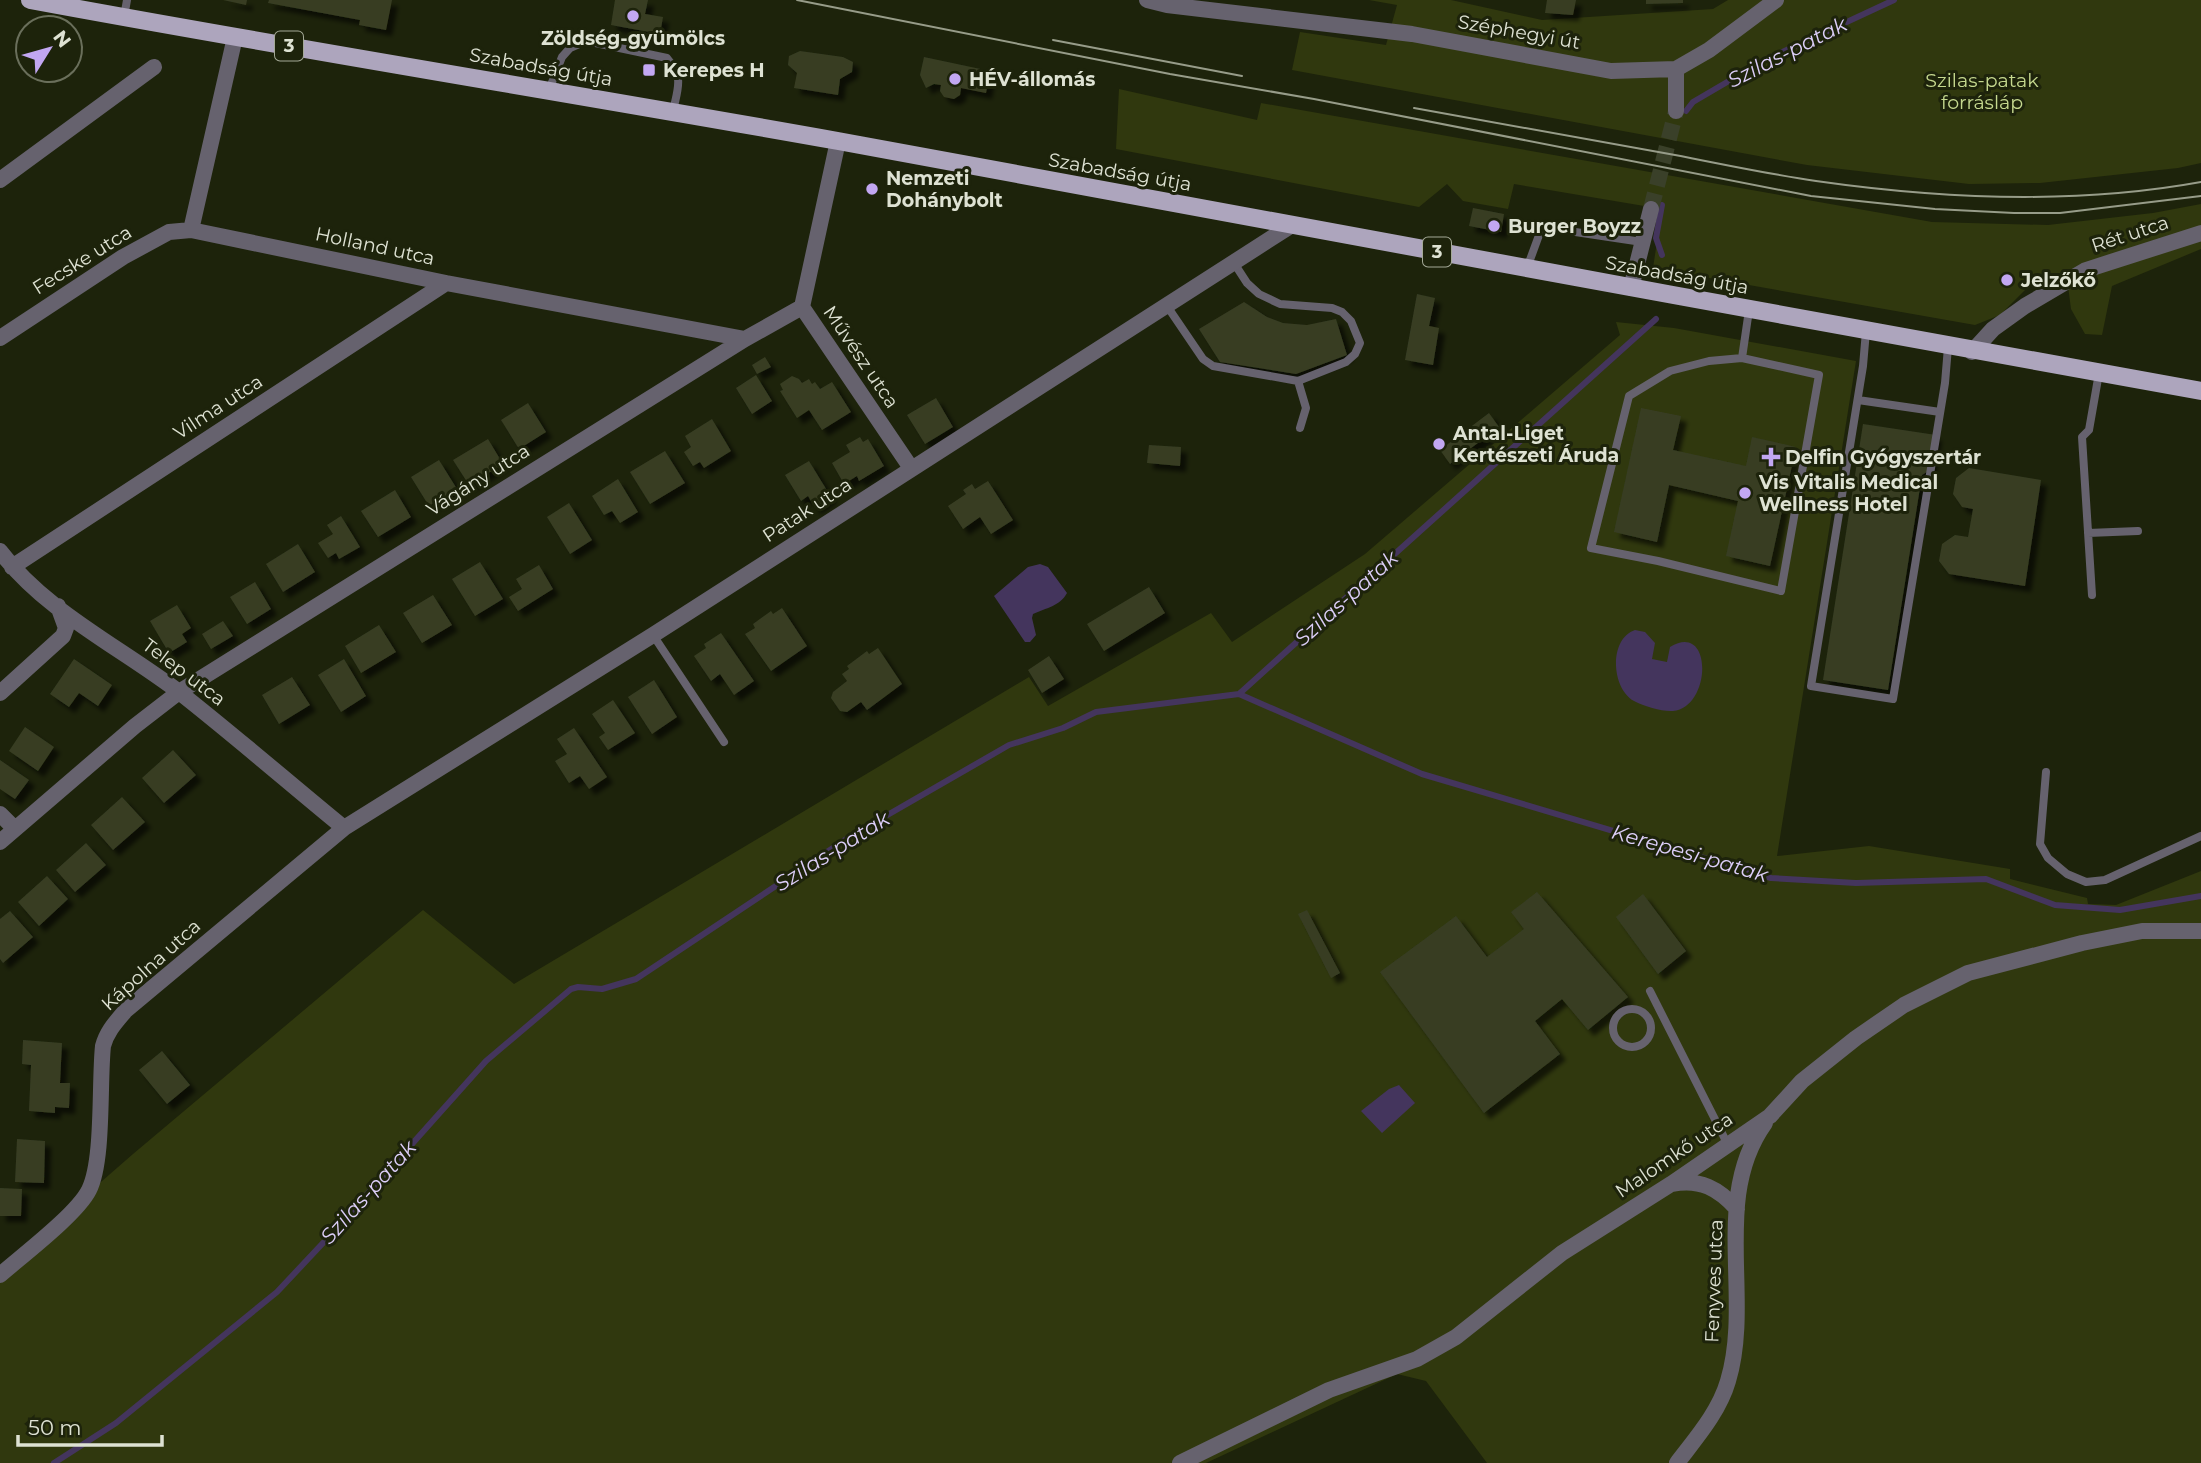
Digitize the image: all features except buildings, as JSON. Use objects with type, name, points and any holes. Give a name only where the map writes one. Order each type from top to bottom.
[{"type":"main road","name":"Szabadság útja","points":[[30,0],[125,9],[235,37],[673,111],[1972,352],[2201,391]]},
{"type":"street","name":"Széphegyi út","points":[[1147,0],[1167,5],[1412,34],[1611,71],[1676,68],[1709,50],[1776,0]]},
{"type":"street","points":[[191,230],[235,37]]},
{"type":"street","points":[[0,180],[154,67]]},
{"type":"street","points":[[1676,68],[1676,111]]},
{"type":"street","name":"Művész utca","points":[[838,141],[802,307],[911,468]]},
{"type":"street","points":[[1631,288],[1651,209]]},
{"type":"street","name":"Patak utca","points":[[344,828],[653,635],[1292,225]]},
{"type":"street","name":"Holland utca","points":[[191,230],[745,339]]},
{"type":"street","name":"Fecske utca","points":[[0,338],[123,257],[169,232],[191,230]]},
{"type":"street","name":"Rét utca","points":[[1972,352],[1993,329],[2086,270],[2201,233]]},
{"type":"street","name":"Vilma utca","points":[[12,567],[446,282]]},
{"type":"street","name":"Vágány utca","points":[[0,842],[135,726],[179,692],[745,339],[802,307]]},
{"type":"street","name":"Telep utca","points":[[0,551],[12,567],[58,606],[179,692],[344,828]]},
{"type":"street","points":[[0,693],[63,636],[66,628],[58,606]]},
{"type":"street","points":[[0,814],[15,829]]},
{"type":"street","name":"Kápolna utca","points":[[0,1275],[78,1206],[89,1190],[97,1158],[103,1046],[106,1035],[115,1023],[126,1010],[344,828]]},
{"type":"street","name":"Malomkő utca","points":[[1180,1463],[1329,1390],[1417,1359],[1456,1337],[1562,1253],[1671,1184],[1770,1116],[1802,1081],[1903,1004],[1968,973],[2082,943],[2142,931],[2201,931]]},
{"type":"street","name":"Fenyves utca","points":[[1677,1463],[1716,1408],[1728,1382],[1737,1322],[1737,1209],[1745,1161],[1754,1138],[1770,1116]]},
{"type":"street","name":"Fenyves utca","points":[[1671,1184],[1687,1181],[1702,1184],[1724,1195],[1737,1209]]},
{"type":"lane","points":[[549,90],[562,57],[570,48],[586,41],[667,58],[678,74],[679,81],[673,111]]},
{"type":"lane","points":[[1526,269],[1542,227],[1642,242]]},
{"type":"lane","points":[[1167,306],[1203,359],[1213,366],[1298,381],[1346,362],[1355,354],[1360,344],[1357,332],[1342,312],[1332,308],[1280,304],[1259,294],[1247,283],[1234,263]]},
{"type":"lane","points":[[1742,358],[1749,310]]},
{"type":"lane","points":[[1866,331],[1858,400],[1811,686],[1893,699],[1940,412],[1948,347]]},
{"type":"lane","points":[[1742,358],[1819,375],[1781,591],[1658,561],[1591,548],[1629,396],[1670,371],[1709,361],[1742,358]]},
{"type":"lane","points":[[2092,595],[2082,437],[2089,430],[2099,373]]},
{"type":"lane","points":[[1298,381],[1306,408],[1300,428]]},
{"type":"lane","points":[[1858,400],[1940,412]]},
{"type":"lane","points":[[2088,533],[2138,531]]},
{"type":"lane","points":[[653,635],[724,742]]},
{"type":"lane","points":[[2046,772],[2040,844],[2049,858],[2067,874],[2086,882],[2105,880],[2201,836]]},
{"type":"lane","points":[[1650,991],[1728,1145]]},
{"type":"lane","points":[[1641,1010],[1649,1020],[1651,1026],[1648,1038],[1639,1046],[1621,1044],[1613,1033],[1614,1020],[1622,1011],[1641,1010]]},
{"type":"lane","points":[[1649,1020],[1662,1014]]},
{"type":"green space","name":"Szilas-patak forrásláp","points":[[1369,0],[1451,0],[1542,20],[1713,9],[1728,0],[2201,0],[2201,163],[2178,168],[2040,183],[1969,184],[1807,165],[1292,70],[1300,32],[1386,45],[1397,5]]},
{"type":"green space","points":[[1119,89],[1257,120],[1261,103],[1932,222],[2048,225],[2153,213],[2201,204],[2201,249],[2112,286],[2102,335],[2085,334],[2071,309],[2068,286],[2039,276],[2000,315],[1975,325],[1653,268],[1662,209],[1514,184],[1508,209],[1463,201],[1447,184],[1419,207],[1116,149]]},
{"type":"green space","points":[[1616,322],[1674,328],[1856,361],[1777,856],[1869,846],[2010,869],[2010,879],[2087,898],[2088,904],[2116,905],[2201,871],[2201,1463],[1487,1463],[1426,1381],[1397,1374],[1206,1463],[0,1463],[0,1270],[133,1154],[423,910],[514,984],[1029,677],[1048,706],[1211,613],[1232,642],[1365,554],[1620,335]]},
{"type":"shaded area","points":[[1040,564],[1048,567],[1067,593],[1057,604],[1033,614],[1036,635],[1030,642],[1025,642],[994,596],[1028,567]]},
{"type":"shaded area","points":[[1635,630],[1645,632],[1655,643],[1652,659],[1667,662],[1670,647],[1684,642],[1694,645],[1700,655],[1701,682],[1695,696],[1686,706],[1664,711],[1636,702],[1628,696],[1618,677],[1617,654],[1626,635]]},
{"type":"shaded area","points":[[1399,1085],[1415,1103],[1382,1133],[1361,1111],[1389,1089]]},
{"type":"waterway","name":"Szilas-patak","points":[[1686,111],[1693,102],[1763,61],[1894,0]]},
{"type":"waterway","name":"Szilas-patak","points":[[1662,205],[1656,238],[1662,255]]},
{"type":"waterway","name":"Szilas-patak","points":[[54,1463],[116,1423],[277,1292],[486,1061],[571,989],[602,989],[636,979],[851,836],[1009,745],[1063,728],[1096,712],[1239,694],[1656,319]]},
{"type":"waterway","name":"Kerepesi-patak","points":[[1239,694],[1422,774],[1771,878],[1856,883],[1986,879],[2055,905],[2120,910],[2201,896]]},
{"type":"tunnel","points":[[1651,209],[1676,111]]},
{"type":"tram line","points":[[797,0],[1811,196],[1935,209],[2014,213],[2060,213],[2201,196]]},
{"type":"tram line","points":[[1053,40],[1242,76]]},
{"type":"tram line","points":[[1414,108],[1780,175],[1912,192],[2057,197],[2201,182]]},
{"type":"place","name":"Zöldség-gyümölcs","points":[[633,16]]},
{"type":"place","name":"Kerepes H","points":[[649,70]]},
{"type":"place","name":"HÉV-állomás","points":[[955,79]]},
{"type":"place","name":"Nemzeti Dohánybolt","points":[[872,189]]},
{"type":"place","name":"Burger Boyzz","points":[[1494,226]]},
{"type":"place","name":"Jelzőkő","points":[[2007,280]]},
{"type":"place","name":"Antal-Liget Kertészeti Áruda","points":[[1439,444]]},
{"type":"place","name":"Delfin Gyógyszertár","points":[[1771,457]]},
{"type":"place","name":"Vis Vitalis Medical Wellness Hotel","points":[[1745,493]]}]
